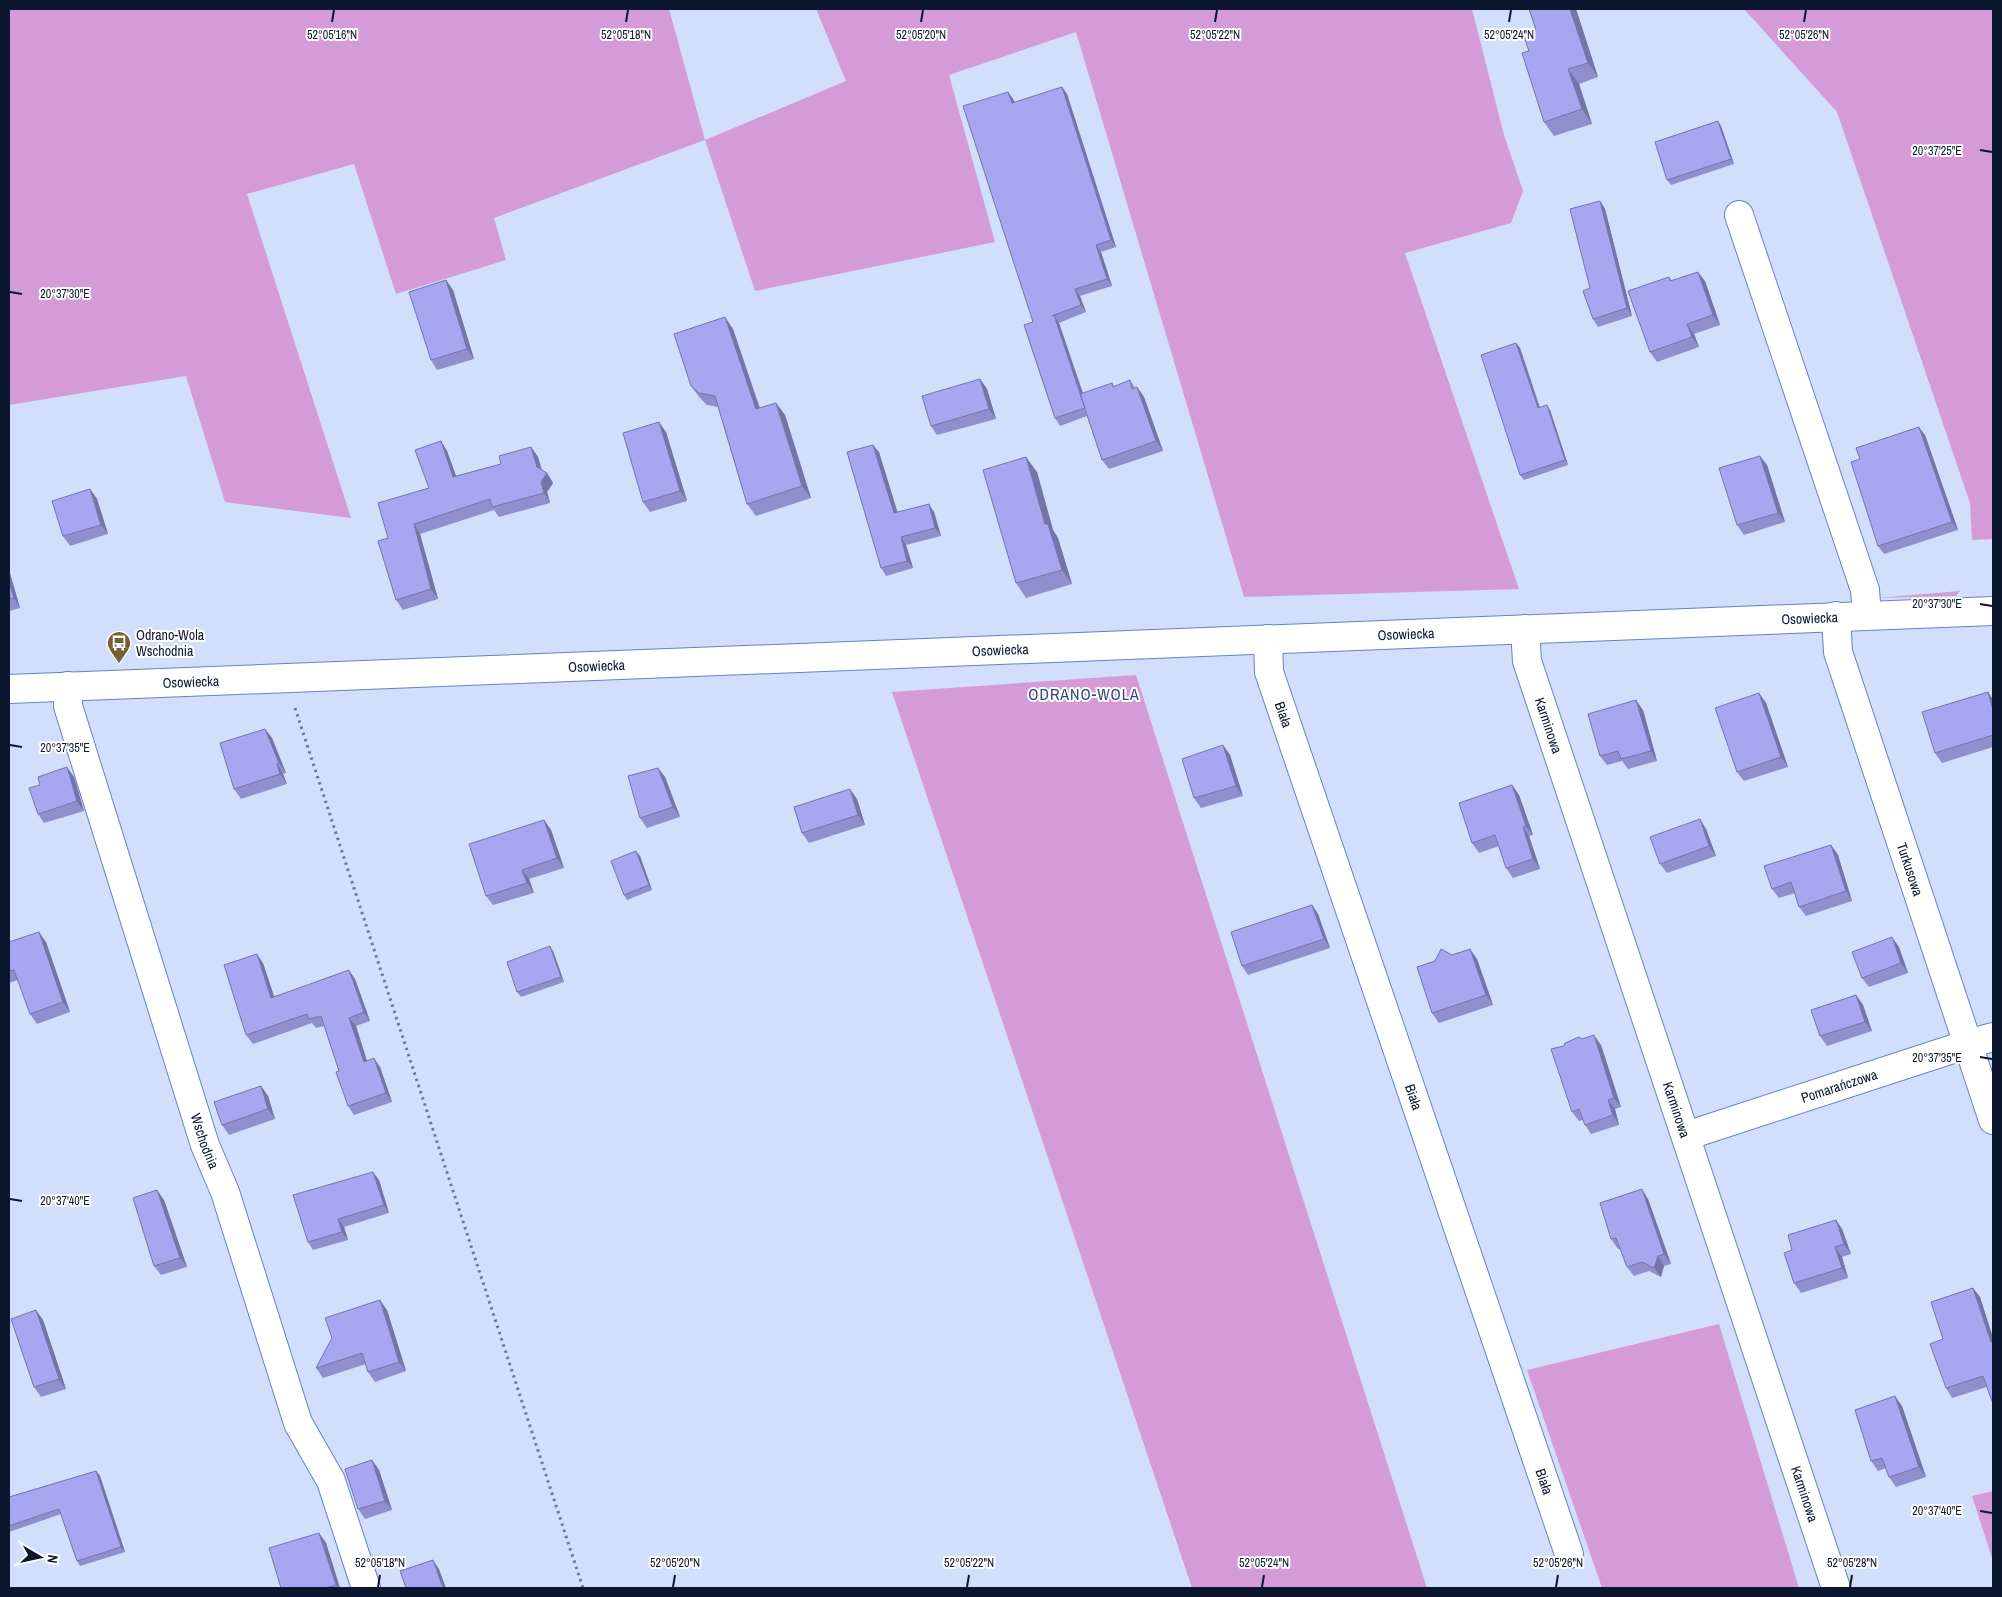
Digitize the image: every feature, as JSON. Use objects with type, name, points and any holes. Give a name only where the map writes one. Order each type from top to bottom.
[{"type":"street","points":[[1738,215],[1865,590],[1867,615]]},
{"type":"street","name":"Osowiecka","points":[[9,689],[1993,611]]},
{"type":"street","name":"Turkusowa","points":[[1836,616],[1838,652],[1980,1041],[1993,1120]]},
{"type":"street","name":"Karminowa","points":[[1525,629],[1526,661],[1836,1588]]},
{"type":"street","name":"Biała","points":[[1268,639],[1269,672],[1569,1554]]},
{"type":"street","name":"Wschodnia","points":[[68,686],[68,706],[205,1145],[225,1192],[298,1423],[331,1481],[366,1588]]},
{"type":"street","name":"Pomarańczowa","points":[[1686,1136],[1980,1041]]},
{"type":"path","points":[[291,678],[291,698],[582,1588]]},
{"type":"shaded area","points":[[9,9],[669,9],[705,140],[494,218],[506,260],[396,294],[354,164],[247,194],[351,518],[225,502],[186,376],[9,405]]},
{"type":"shaded area","points":[[816,9],[1472,9],[1504,135],[1523,191],[1511,223],[1405,253],[1519,589],[1244,597],[1076,32],[949,75],[995,242],[755,291],[705,140],[846,81]]},
{"type":"shaded area","points":[[1744,9],[1993,9],[1993,539],[1972,540],[1970,503],[1837,112]]},
{"type":"shaded area","points":[[1960,591],[1956,596],[1877,598]]},
{"type":"shaded area","points":[[1136,675],[1427,1588],[1192,1588],[892,692]]},
{"type":"shaded area","points":[[1719,1324],[1799,1588],[1602,1588],[1527,1370]]},
{"type":"shaded area","points":[[1993,1491],[1993,1561],[1972,1496]]},
{"type":"building","points":[[1529,9],[1570,9],[1588,63],[1568,69],[1582,109],[1544,122],[1522,53],[1529,51],[1523,34],[1536,30]]},
{"type":"building","points":[[1062,87],[1111,240],[1096,245],[1107,279],[1075,289],[1081,305],[1054,315],[1085,408],[1055,418],[1024,325],[1033,322],[963,106],[1008,92],[1012,103]]},
{"type":"building","points":[[1718,121],[1731,159],[1667,180],[1655,142]]},
{"type":"building","points":[[1600,201],[1627,308],[1593,319],[1583,291],[1590,288],[1570,209]]},
{"type":"building","points":[[1698,272],[1713,315],[1687,324],[1692,337],[1650,352],[1628,291],[1669,277],[1670,281]]},
{"type":"building","points":[[446,280],[467,349],[431,360],[409,292]]},
{"type":"building","points":[[725,317],[756,409],[776,403],[802,486],[747,504],[715,396],[699,393],[691,386],[674,334]]},
{"type":"building","points":[[1516,343],[1538,408],[1547,405],[1565,460],[1520,475],[1481,355]]},
{"type":"building","points":[[980,379],[989,409],[931,426],[922,396]]},
{"type":"building","points":[[1130,380],[1132,389],[1137,387],[1156,441],[1102,460],[1080,394],[1112,383],[1113,387]]},
{"type":"building","points":[[659,422],[680,491],[643,502],[623,433]]},
{"type":"building","points":[[1919,427],[1952,522],[1878,546],[1851,462],[1860,459],[1856,448]]},
{"type":"building","points":[[441,441],[453,477],[501,464],[499,456],[531,447],[537,467],[547,473],[541,482],[544,493],[492,507],[490,499],[414,524],[431,589],[396,600],[378,541],[388,538],[378,503],[429,488],[415,450]]},
{"type":"building","points":[[873,445],[894,513],[929,504],[935,528],[901,537],[907,561],[881,568],[847,452]]},
{"type":"building","points":[[1760,456],[1778,513],[1737,525],[1719,468]]},
{"type":"building","points":[[1026,457],[1045,524],[1048,524],[1062,570],[1016,583],[983,470]]},
{"type":"building","points":[[90,489],[101,525],[63,536],[52,501]]},
{"type":"building","points":[[9,582],[14,598],[9,599]]},
{"type":"building","points":[[1988,692],[1993,710],[1993,735],[1935,753],[1922,712]]},
{"type":"building","points":[[1759,693],[1781,757],[1737,772],[1715,708]]},
{"type":"building","points":[[1636,700],[1651,751],[1621,759],[1618,751],[1600,756],[1588,714]]},
{"type":"building","points":[[265,729],[279,763],[277,764],[280,774],[234,789],[220,743]]},
{"type":"building","points":[[1223,745],[1236,786],[1194,798],[1182,759]]},
{"type":"building","points":[[67,767],[77,801],[38,814],[29,788],[40,785],[38,777]]},
{"type":"building","points":[[658,768],[673,807],[640,818],[628,776]]},
{"type":"building","points":[[1512,785],[1526,826],[1523,827],[1533,859],[1506,868],[1495,835],[1472,843],[1459,803]]},
{"type":"building","points":[[850,789],[858,815],[802,833],[794,807]]},
{"type":"building","points":[[1700,819],[1709,846],[1660,864],[1650,837]]},
{"type":"building","points":[[544,820],[557,858],[522,870],[527,883],[486,896],[469,844]]},
{"type":"building","points":[[1831,845],[1846,891],[1799,907],[1791,882],[1772,889],[1764,866]]},
{"type":"building","points":[[636,851],[649,885],[624,895],[611,861]]},
{"type":"building","points":[[1312,905],[1324,939],[1242,966],[1231,932]]},
{"type":"building","points":[[39,932],[63,1002],[30,1014],[14,970],[9,971],[9,942]]},
{"type":"building","points":[[1892,937],[1901,963],[1862,978],[1852,952]]},
{"type":"building","points":[[550,946],[561,977],[517,992],[507,962]]},
{"type":"building","points":[[1441,949],[1452,955],[1470,949],[1486,995],[1432,1013],[1417,967],[1435,961]]},
{"type":"building","points":[[257,954],[271,998],[349,970],[364,1012],[349,1018],[364,1062],[374,1058],[386,1093],[348,1106],[336,1072],[339,1071],[321,1016],[309,1019],[307,1014],[246,1035],[224,965]]},
{"type":"building","points":[[1856,995],[1865,1022],[1820,1036],[1811,1010]]},
{"type":"building","points":[[1594,1035],[1614,1098],[1608,1100],[1613,1115],[1585,1125],[1579,1109],[1572,1112],[1551,1049],[1564,1046],[1565,1043],[1579,1037],[1582,1039]]},
{"type":"building","points":[[261,1086],[268,1109],[222,1125],[214,1102]]},
{"type":"building","points":[[373,1172],[384,1205],[338,1219],[342,1232],[308,1242],[293,1195]]},
{"type":"building","points":[[1642,1189],[1664,1254],[1658,1256],[1654,1268],[1642,1262],[1627,1267],[1616,1238],[1611,1239],[1600,1203]]},
{"type":"building","points":[[157,1190],[180,1258],[154,1266],[133,1198]]},
{"type":"building","points":[[1836,1220],[1844,1244],[1835,1247],[1842,1268],[1794,1283],[1784,1253],[1792,1250],[1788,1235]]},
{"type":"building","points":[[1973,1288],[1991,1342],[1993,1341],[1993,1404],[1983,1376],[1946,1388],[1930,1344],[1943,1339],[1931,1302]]},
{"type":"building","points":[[380,1300],[399,1362],[368,1372],[362,1353],[316,1368],[332,1338],[325,1318]]},
{"type":"building","points":[[36,1310],[59,1379],[34,1387],[11,1319]]},
{"type":"building","points":[[1895,1396],[1919,1467],[1889,1477],[1882,1458],[1871,1461],[1855,1410]]},
{"type":"building","points":[[372,1460],[385,1501],[358,1509],[345,1469]]},
{"type":"building","points":[[96,1471],[121,1547],[77,1561],[59,1509],[9,1526],[9,1497]]},
{"type":"building","points":[[319,1533],[336,1585],[325,1588],[281,1588],[269,1548]]},
{"type":"building","points":[[433,1560],[443,1588],[406,1588],[400,1571]]},
{"type":"place","name":"Odrano-Wola Wschodnia","points":[[119,664]]},
{"type":"district","name":"ODRANO-WOLA","points":[[1084,694]]}]
